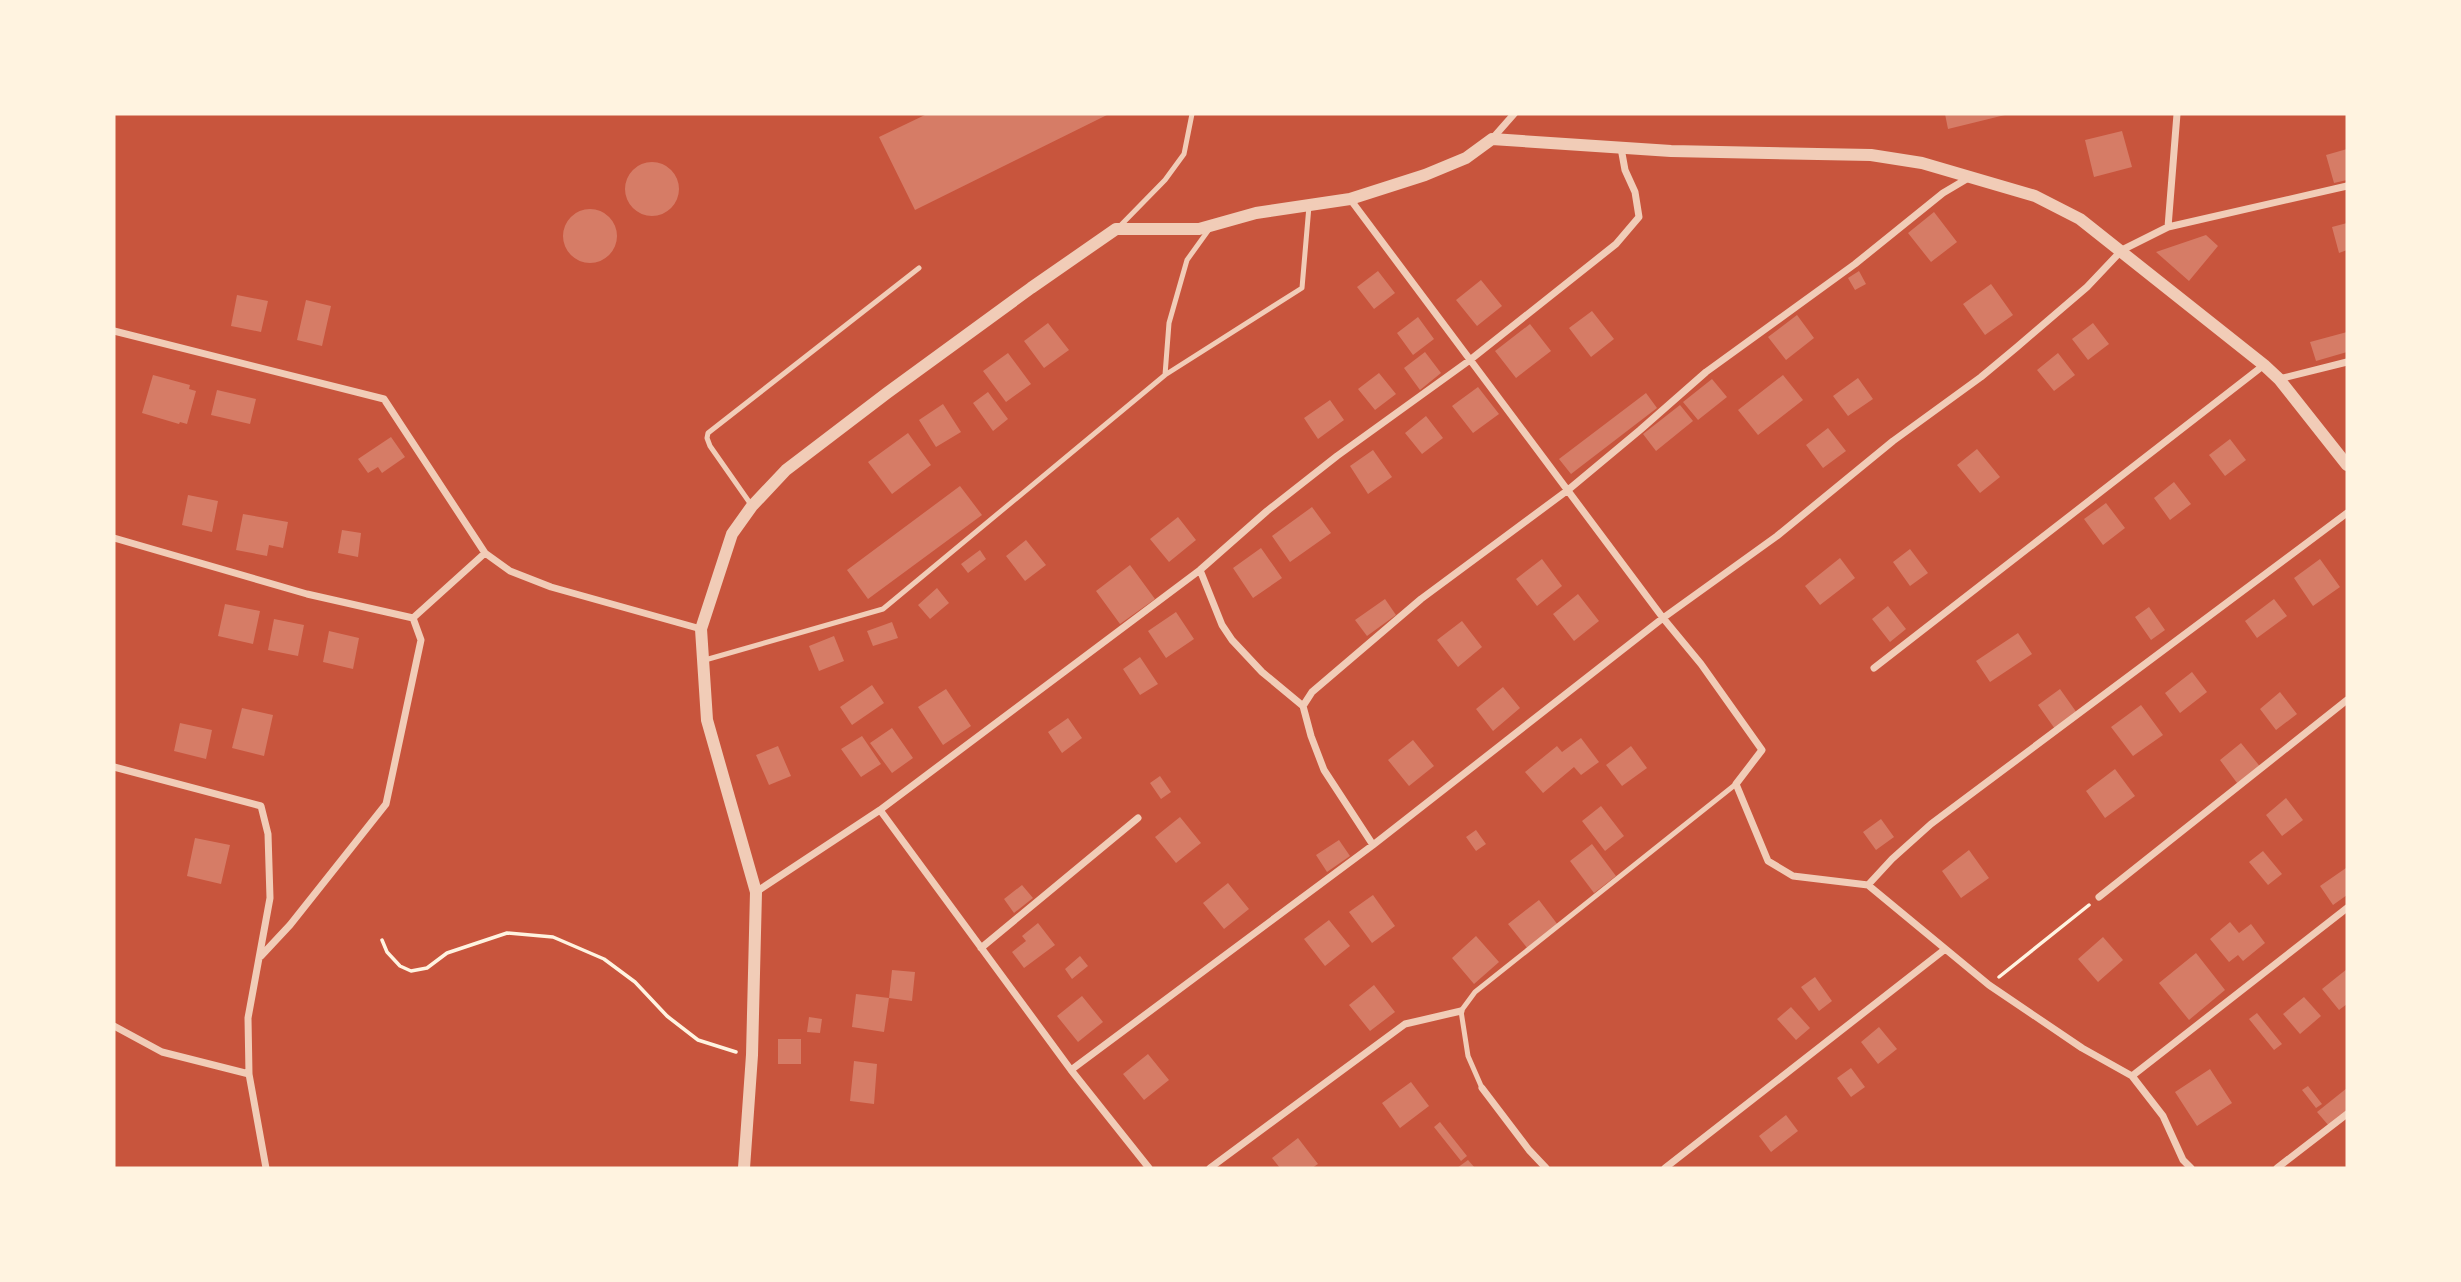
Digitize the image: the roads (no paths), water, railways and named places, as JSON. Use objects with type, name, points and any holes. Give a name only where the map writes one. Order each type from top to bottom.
[{"type":"street","points":[[744,1168],[752,1055],[756,892],[707,720],[701,629],[732,534],[752,506],[786,470],[887,393],[1116,229],[1199,229],[1256,212],[1350,200],[1466,158],[1492,139],[1514,114]]},
{"type":"street","points":[[2168,227],[2177,114]]},
{"type":"street","points":[[1492,139],[1671,150],[1871,155],[1922,163],[2035,196],[2080,219],[2264,365],[2279,379],[2347,465]]},
{"type":"street","points":[[756,892],[880,810],[1200,570],[1267,511],[1470,360],[1616,244],[1639,217],[1635,192],[1625,170],[1621,147]]},
{"type":"street","points":[[1303,706],[1312,692],[1421,599],[1568,490],[1706,372],[1855,264],[1943,193],[1971,177]]},
{"type":"street","points":[[1071,1070],[1373,845],[1663,618],[1777,536],[1893,441],[1981,377],[2087,287],[2122,250],[2168,227],[2347,186]]},
{"type":"street","points":[[1350,200],[1663,618],[1701,664],[1762,750],[1736,784],[1768,861],[1793,876],[1868,885],[1989,985],[2082,1048],[2132,1076],[2163,1116],[2183,1160],[2191,1168]]},
{"type":"street","points":[[114,331],[384,399],[485,553],[510,571],[551,587],[701,629]]},
{"type":"street","points":[[2279,379],[2347,362]]},
{"type":"street","points":[[1874,668],[2264,365]]},
{"type":"street","points":[[1868,885],[1931,824],[2347,513]]},
{"type":"street","points":[[114,538],[307,594],[414,618]]},
{"type":"street","points":[[414,618],[485,553]]},
{"type":"street","points":[[1200,570],[1222,625],[1232,640],[1262,672],[1303,706],[1324,770],[1373,845]]},
{"type":"street","points":[[261,956],[290,925],[386,804],[421,640],[414,618]]},
{"type":"street","points":[[2099,897],[2347,699]]},
{"type":"street","points":[[114,767],[261,806],[268,834],[270,898],[248,1018],[249,1074],[266,1168]]},
{"type":"street","points":[[880,810],[1071,1070],[1149,1168]]},
{"type":"street","points":[[981,948],[1138,818]]},
{"type":"street","points":[[2132,1076],[2347,908]]},
{"type":"street","points":[[1665,1168],[1944,950]]},
{"type":"street","points":[[1210,1168],[1405,1024],[1461,1011]]},
{"type":"street","points":[[114,1026],[162,1052],[249,1074]]},
{"type":"street","points":[[1482,1088],[1546,1168]]},
{"type":"street","points":[[2277,1168],[2347,1114]]},
{"type":"lane","points":[[1116,229],[1165,180],[1184,154],[1192,114]]},
{"type":"lane","points":[[702,660],[884,609],[1165,375],[1302,288],[1309,206]]},
{"type":"lane","points":[[1165,375],[1169,323],[1187,260],[1211,226]]},
{"type":"lane","points":[[752,506],[710,446],[708,433],[919,268]]},
{"type":"lane","points":[[1482,1088],[1468,1056],[1461,1011],[1475,992],[1736,784]]}]
